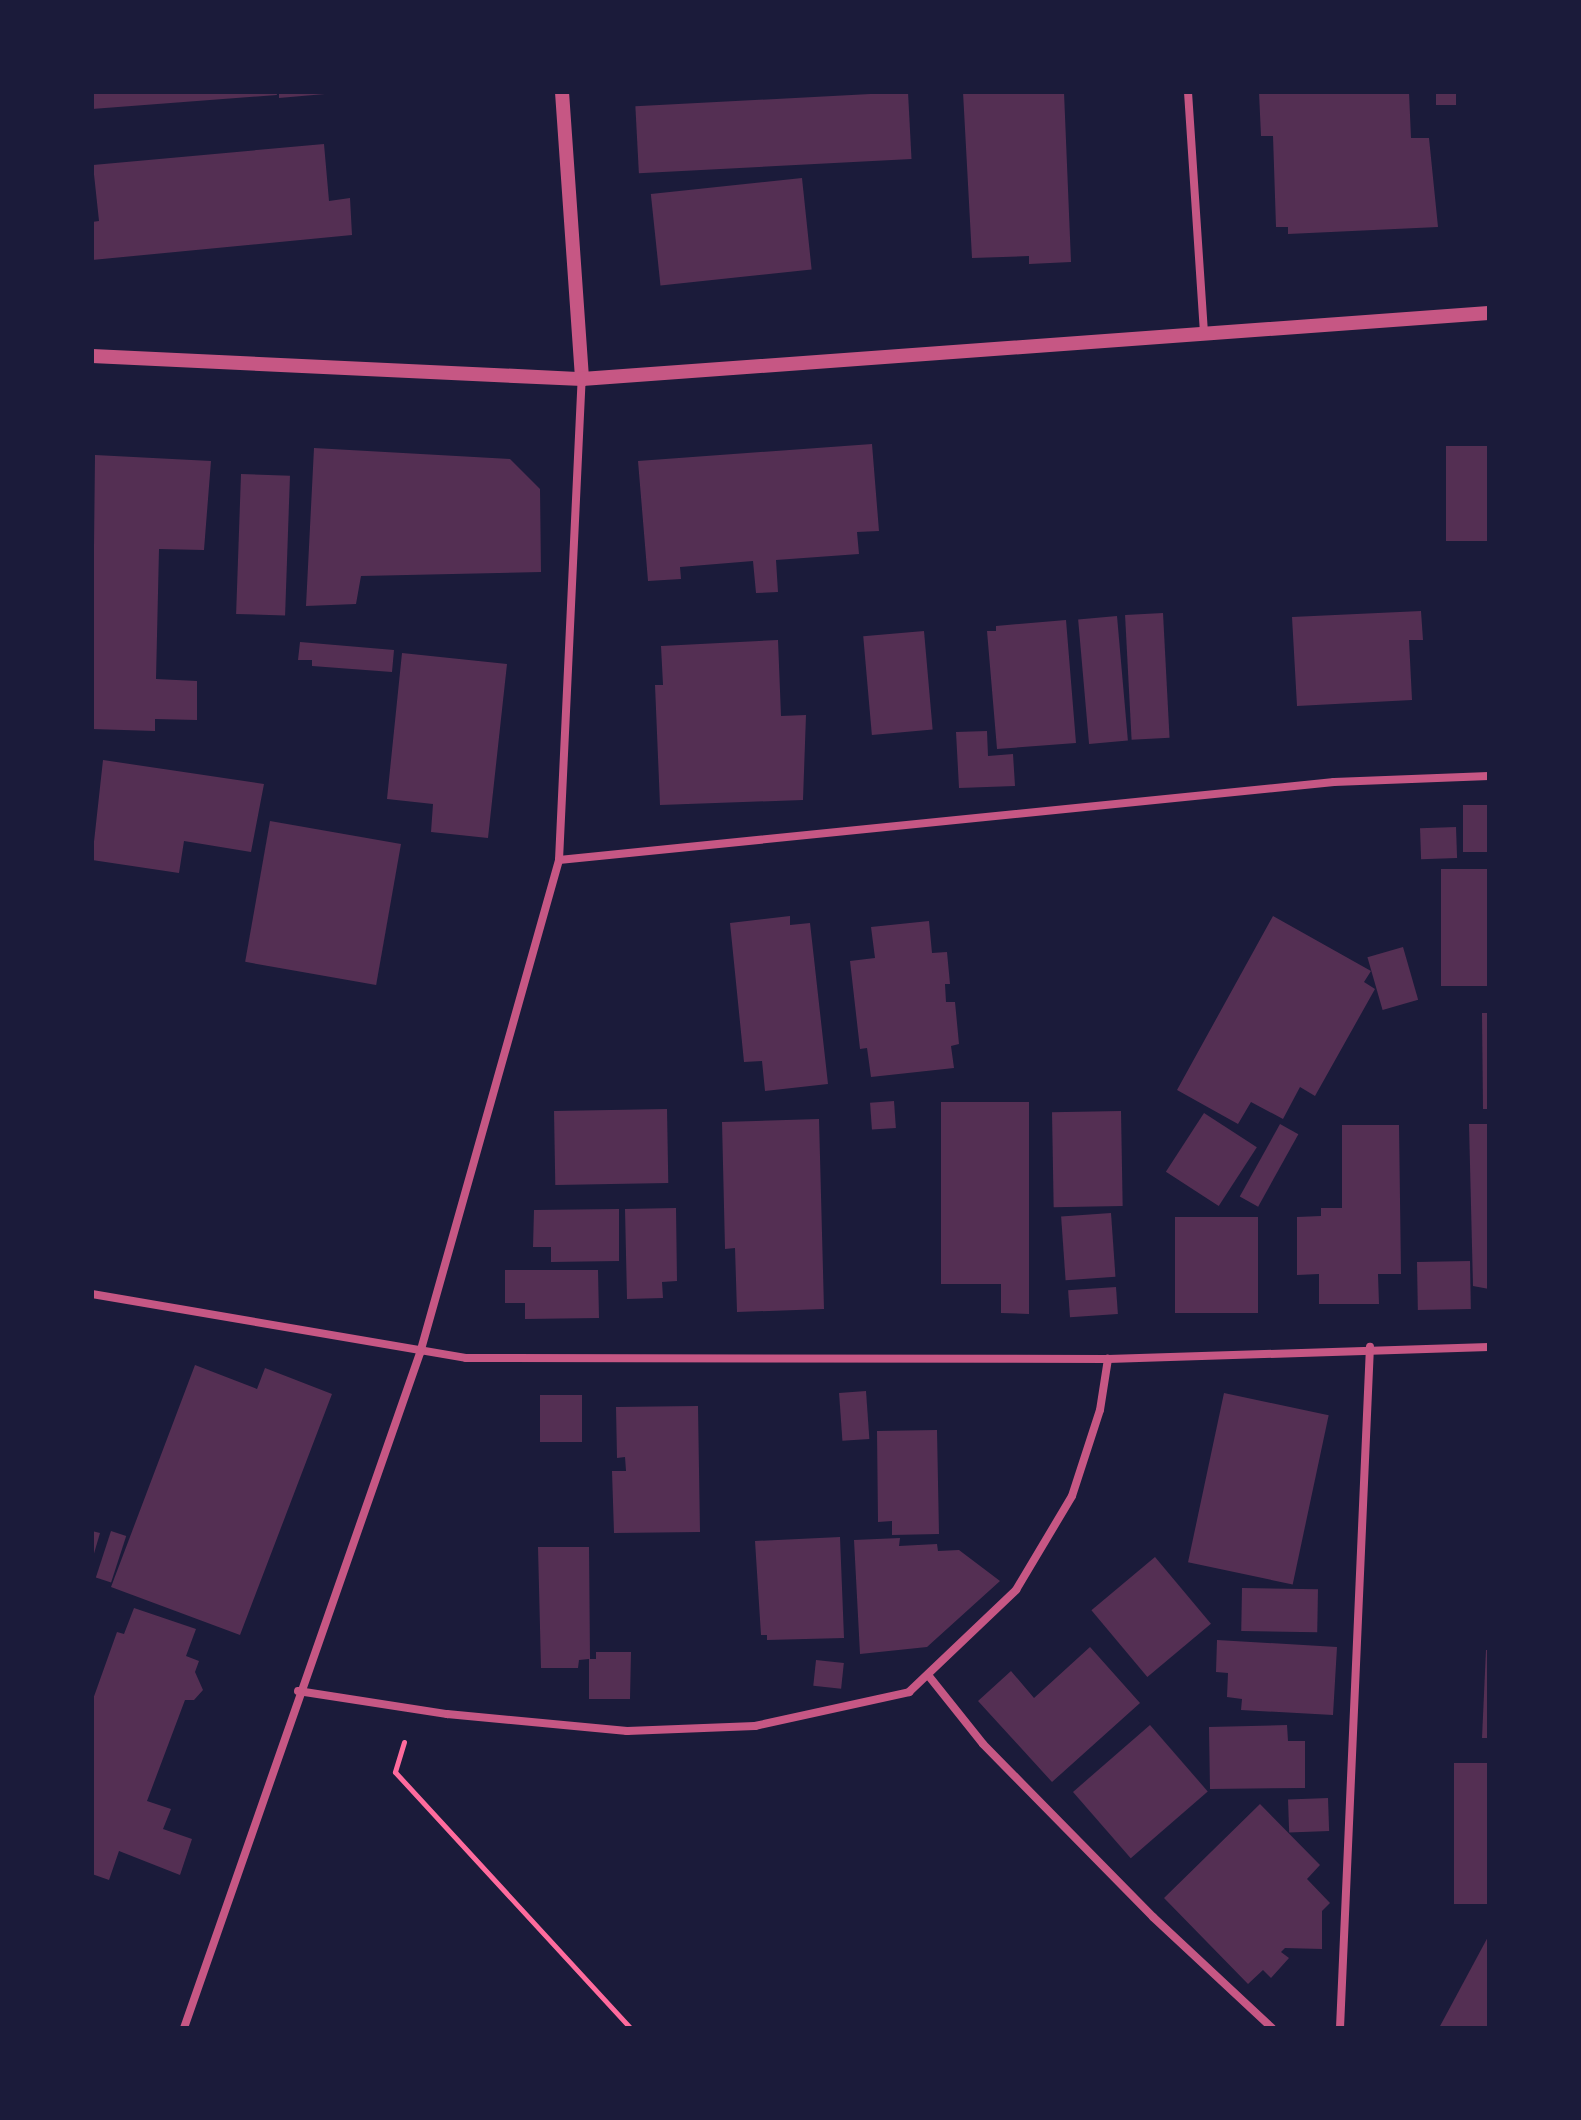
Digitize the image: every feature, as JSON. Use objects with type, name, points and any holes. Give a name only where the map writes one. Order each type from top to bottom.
[{"type":"street","points":[[184,2028],[298,1691],[420,1353],[559,860],[582,379],[562,92]]},
{"type":"street","points":[[1188,92],[1204,334]]},
{"type":"street","points":[[92,356],[582,379],[1489,313]]},
{"type":"street","points":[[559,860],[1334,782],[1489,776]]},
{"type":"street","points":[[92,1294],[420,1353],[482,1358],[1108,1359],[1370,1347],[1489,1347]]},
{"type":"street","points":[[1340,2028],[1370,1347]]},
{"type":"street","points":[[298,1691],[414,1709],[627,1731],[755,1726],[909,1692],[1016,1590],[1072,1496],[1100,1410],[1108,1359]]},
{"type":"street","points":[[928,1675],[983,1744],[1153,1917],[1272,2028]]},
{"type":"path","points":[[414,1709],[395,1772],[630,2028]]},
{"type":"building","points":[[92,92],[276,92],[277,95],[92,109]]},
{"type":"building","points":[[279,92],[324,92],[325,94],[279,98]]},
{"type":"building","points":[[908,92],[912,159],[639,173],[635,106]]},
{"type":"building","points":[[963,92],[1064,92],[1071,262],[1029,264],[1029,256],[972,258]]},
{"type":"building","points":[[1259,92],[1409,92],[1411,138],[1429,138],[1438,227],[1288,234],[1288,227],[1276,227],[1273,136],[1261,136]]},
{"type":"building","points":[[1436,92],[1456,92],[1456,105],[1436,105]]},
{"type":"building","points":[[324,144],[329,201],[350,198],[352,235],[92,260],[92,222],[99,221],[93,165]]},
{"type":"building","points":[[802,178],[812,269],[660,285],[651,194]]},
{"type":"building","points":[[872,444],[879,531],[857,532],[859,554],[776,560],[778,592],[756,593],[753,561],[680,567],[681,579],[648,581],[638,461]]},
{"type":"building","points":[[1446,446],[1489,446],[1489,541],[1446,541]]},
{"type":"building","points":[[314,448],[510,459],[540,489],[541,572],[361,576],[356,604],[306,606]]},
{"type":"building","points":[[95,455],[211,461],[204,550],[159,549],[156,679],[197,681],[197,720],[155,719],[155,731],[92,729]]},
{"type":"building","points":[[241,474],[290,476],[285,616],[236,614]]},
{"type":"building","points":[[1421,611],[1423,640],[1409,640],[1412,700],[1297,706],[1292,617]]},
{"type":"building","points":[[1163,613],[1170,738],[1132,740],[1125,615]]},
{"type":"building","points":[[1117,616],[1128,741],[1089,744],[1078,619]]},
{"type":"building","points":[[1066,620],[1076,743],[997,749],[987,631],[996,631],[996,626]]},
{"type":"building","points":[[924,631],[933,730],[872,735],[863,636]]},
{"type":"building","points":[[778,640],[781,716],[806,715],[803,800],[660,805],[655,685],[663,685],[661,646]]},
{"type":"building","points":[[300,642],[394,650],[392,672],[312,666],[312,660],[298,660]]},
{"type":"building","points":[[402,653],[507,664],[488,838],[431,832],[433,804],[387,799]]},
{"type":"building","points":[[987,731],[988,756],[1013,754],[1015,786],[959,788],[956,732]]},
{"type":"building","points":[[103,760],[264,784],[251,852],[184,841],[179,873],[92,860]]},
{"type":"building","points":[[1463,805],[1489,805],[1489,852],[1463,852]]},
{"type":"building","points":[[270,821],[401,844],[376,985],[245,962]]},
{"type":"building","points":[[1456,827],[1457,858],[1421,859],[1420,828]]},
{"type":"building","points":[[1441,869],[1489,869],[1489,986],[1441,986]]},
{"type":"building","points":[[790,916],[790,925],[810,923],[828,1084],[765,1091],[762,1061],[744,1062],[730,923]]},
{"type":"building","points":[[1273,916],[1371,971],[1364,982],[1375,989],[1315,1096],[1300,1087],[1283,1119],[1251,1102],[1238,1124],[1177,1090]]},
{"type":"building","points":[[929,921],[932,953],[947,952],[950,984],[945,984],[946,1002],[955,1002],[959,1044],[951,1046],[954,1068],[871,1077],[867,1048],[860,1049],[850,961],[875,958],[871,927]]},
{"type":"building","points":[[1403,947],[1418,1000],[1383,1010],[1367,957]]},
{"type":"building","points":[[1482,1013],[1489,1013],[1489,1109],[1483,1109]]},
{"type":"building","points":[[894,1101],[896,1128],[872,1130],[870,1103]]},
{"type":"building","points":[[941,1102],[1029,1102],[1029,1314],[1001,1313],[1001,1284],[941,1284]]},
{"type":"building","points":[[667,1109],[668,1183],[555,1185],[554,1111]]},
{"type":"building","points":[[1121,1111],[1123,1206],[1054,1207],[1052,1112]]},
{"type":"building","points":[[1204,1113],[1257,1147],[1219,1206],[1166,1172]]},
{"type":"building","points":[[819,1119],[824,1309],[737,1312],[735,1248],[725,1249],[722,1122]]},
{"type":"building","points":[[1280,1124],[1298,1134],[1258,1207],[1240,1197]]},
{"type":"building","points":[[1469,1124],[1489,1124],[1489,1289],[1473,1286]]},
{"type":"building","points":[[1342,1125],[1399,1125],[1401,1274],[1378,1274],[1379,1304],[1319,1304],[1319,1274],[1297,1275],[1297,1217],[1321,1216],[1321,1208],[1342,1208]]},
{"type":"building","points":[[676,1208],[677,1281],[662,1282],[663,1298],[627,1299],[625,1209]]},
{"type":"building","points":[[619,1209],[619,1261],[551,1262],[551,1247],[533,1247],[534,1210]]},
{"type":"building","points":[[1111,1213],[1115,1277],[1066,1280],[1061,1216]]},
{"type":"building","points":[[1175,1217],[1258,1217],[1258,1313],[1175,1313]]},
{"type":"building","points":[[1470,1261],[1471,1309],[1418,1310],[1417,1262]]},
{"type":"building","points":[[505,1270],[598,1270],[599,1318],[525,1319],[525,1303],[505,1303]]},
{"type":"building","points":[[1116,1287],[1118,1314],[1070,1317],[1068,1290]]},
{"type":"building","points":[[195,1365],[257,1389],[265,1368],[332,1394],[240,1635],[111,1587]]},
{"type":"building","points":[[866,1391],[869,1439],[842,1441],[839,1393]]},
{"type":"building","points":[[1224,1393],[1329,1415],[1293,1584],[1188,1562]]},
{"type":"building","points":[[540,1395],[582,1395],[582,1442],[540,1442]]},
{"type":"building","points":[[698,1406],[700,1532],[614,1533],[612,1471],[626,1471],[625,1457],[617,1458],[616,1407]]},
{"type":"building","points":[[937,1430],[939,1534],[892,1535],[892,1521],[878,1522],[877,1431]]},
{"type":"building","points":[[92,1531],[100,1533],[93,1557],[92,1556]]},
{"type":"building","points":[[111,1531],[126,1536],[111,1583],[96,1578]]},
{"type":"building","points":[[840,1537],[844,1638],[767,1640],[767,1635],[761,1635],[755,1541]]},
{"type":"building","points":[[900,1538],[899,1546],[937,1544],[938,1551],[959,1550],[1000,1581],[927,1647],[860,1654],[854,1540]]},
{"type":"building","points":[[538,1547],[589,1547],[590,1659],[596,1659],[596,1652],[631,1652],[630,1699],[589,1699],[589,1659],[579,1660],[578,1668],[541,1668]]},
{"type":"building","points":[[1155,1557],[1211,1624],[1147,1677],[1091,1610]]},
{"type":"building","points":[[1242,1588],[1318,1589],[1317,1632],[1241,1631]]},
{"type":"building","points":[[134,1608],[196,1629],[186,1656],[199,1661],[195,1672],[203,1690],[194,1700],[185,1700],[147,1801],[171,1809],[163,1829],[192,1839],[180,1875],[119,1851],[109,1880],[92,1874],[92,1702],[117,1632],[124,1634]]},
{"type":"building","points":[[1217,1640],[1337,1647],[1333,1715],[1241,1710],[1242,1699],[1227,1697],[1228,1673],[1216,1672]]},
{"type":"building","points":[[1090,1647],[1140,1703],[1052,1782],[978,1701],[1011,1671],[1034,1698]]},
{"type":"building","points":[[1486,1650],[1489,1650],[1489,1738],[1482,1738]]},
{"type":"building","points":[[816,1660],[844,1663],[841,1689],[813,1686]]},
{"type":"building","points":[[1150,1725],[1208,1791],[1131,1858],[1073,1792]]},
{"type":"building","points":[[1287,1725],[1288,1741],[1305,1741],[1305,1788],[1210,1789],[1209,1727]]},
{"type":"building","points":[[1454,1763],[1489,1763],[1489,1904],[1454,1904]]},
{"type":"building","points":[[1328,1798],[1329,1831],[1289,1832],[1288,1799]]},
{"type":"building","points":[[1260,1804],[1320,1865],[1307,1879],[1330,1903],[1322,1911],[1322,1949],[1285,1948],[1281,1952],[1289,1958],[1271,1978],[1263,1970],[1248,1984],[1164,1898]]},
{"type":"building","points":[[1489,1935],[1489,2028],[1439,2028]]}]
